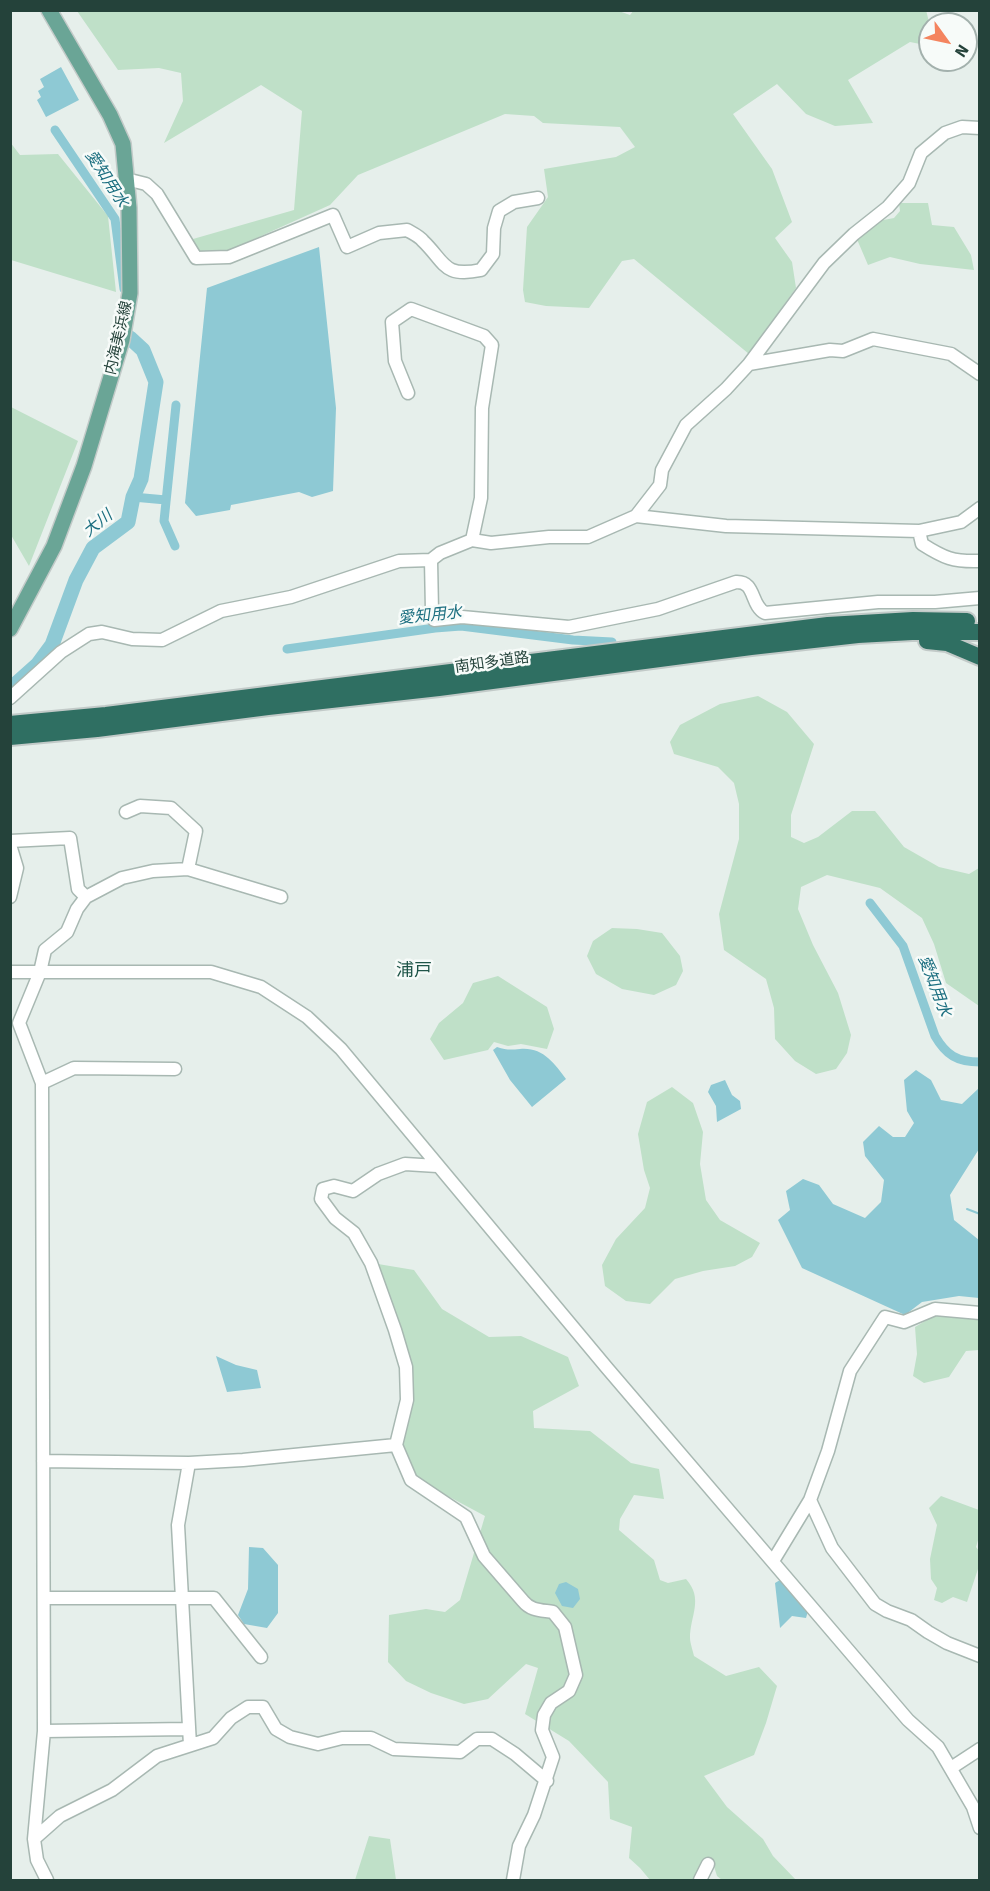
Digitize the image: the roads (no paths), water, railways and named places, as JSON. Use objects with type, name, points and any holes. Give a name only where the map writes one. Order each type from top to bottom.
[{"type":"highway","name":"南知多道路","points":[[14,731],[117,714],[828,625],[980,621]]},
{"type":"highway","name":"南知多道路","points":[[14,731],[97,729],[268,706],[439,688],[858,635],[912,632],[980,633]]},
{"type":"highway","points":[[751,647],[762,651],[921,640],[947,643],[980,657]]},
{"type":"main road","name":"内海美浜線","points":[[10,629],[60,534],[84,466],[122,340],[130,293],[123,144],[110,115],[49,10]]},
{"type":"street","points":[[10,698],[61,652],[88,634],[102,632],[132,639],[162,640],[221,611],[291,597],[399,561],[431,560],[440,553],[472,540],[491,543],[549,537],[588,537],[636,516],[660,485],[662,470],[687,425],[749,364],[824,263],[854,234],[888,207],[909,183],[921,153],[945,134],[962,127],[980,128]]},
{"type":"street","points":[[126,179],[146,184],[157,194],[196,258],[229,257],[333,215],[347,247],[380,233],[407,230],[422,240],[443,266],[466,273],[481,270],[493,254],[494,228],[500,211],[514,202],[538,198]]},
{"type":"street","points":[[408,393],[395,361],[392,322],[411,309],[484,336],[492,345],[482,408],[481,498],[472,540]]},
{"type":"street","points":[[749,364],[830,350],[843,351],[873,339],[951,354],[980,374]]},
{"type":"street","points":[[636,516],[726,526],[919,531],[961,522],[980,508]]},
{"type":"street","points":[[919,531],[922,544],[942,557],[957,561],[980,561]]},
{"type":"street","points":[[431,560],[434,620],[462,617],[569,627],[658,609],[732,583],[742,582],[748,586],[757,608],[765,613],[878,602],[935,602],[980,598]]},
{"type":"street","points":[[126,812],[140,806],[171,808],[196,831],[188,869]]},
{"type":"street","points":[[10,897],[17,868],[10,843],[69,838],[78,889],[86,897]]},
{"type":"street","points":[[47,1881],[37,1860],[34,1839],[44,1731],[42,1083],[19,1023],[40,972],[45,951],[67,932],[76,909],[86,897],[122,878],[153,871],[188,869],[280,897]]},
{"type":"street","points":[[10,972],[211,972],[261,987],[307,1017],[328,1036],[614,1377],[908,1720],[938,1747],[973,1807],[980,1828]]},
{"type":"street","points":[[42,1083],[74,1068],[175,1069]]},
{"type":"street","points":[[437,1166],[405,1164],[378,1174],[353,1191],[334,1186],[323,1189],[321,1199],[335,1218],[354,1233],[371,1263],[395,1330],[406,1367],[407,1400],[396,1445],[411,1480],[466,1517],[484,1556],[528,1607],[535,1610],[553,1611],[565,1627],[576,1675],[569,1691],[551,1703],[544,1715],[542,1730],[553,1757],[547,1781],[519,1846],[513,1881]]},
{"type":"street","points":[[773,1561],[810,1500],[828,1451],[850,1371],[885,1317],[904,1322],[935,1309],[980,1313]]},
{"type":"street","points":[[43,1461],[243,1460],[396,1445]]},
{"type":"street","points":[[189,1462],[178,1525],[190,1745]]},
{"type":"street","points":[[810,1500],[831,1548],[875,1604],[911,1620],[947,1643],[980,1656]]},
{"type":"street","points":[[44,1598],[214,1598],[261,1657]]},
{"type":"street","points":[[34,1839],[60,1816],[112,1790],[157,1756],[213,1738],[231,1718],[248,1707],[263,1707],[276,1729],[290,1737],[318,1744],[342,1738],[371,1738],[394,1749],[460,1752],[477,1739],[492,1739],[515,1754],[547,1781]]},
{"type":"street","points":[[44,1731],[188,1729]]},
{"type":"street","points":[[951,1768],[980,1749]]},
{"type":"street","points":[[700,1881],[708,1864]]},
{"type":"water","points":[[61,67],[79,100],[46,117],[37,100],[41,97],[38,91],[44,87],[40,79]]},
{"type":"water","points":[[319,247],[336,408],[333,491],[312,497],[299,492],[231,505],[230,510],[196,516],[185,503],[207,288]]},
{"type":"water","points":[[497,1047],[508,1050],[528,1049],[541,1053],[566,1079],[532,1107],[510,1080],[493,1050]]},
{"type":"water","points":[[916,1070],[931,1080],[941,1100],[962,1104],[979,1088],[979,1149],[950,1195],[954,1220],[979,1240],[979,1298],[959,1296],[922,1302],[905,1315],[802,1268],[778,1220],[790,1210],[786,1191],[803,1179],[819,1185],[833,1204],[865,1218],[881,1202],[884,1180],[865,1156],[863,1142],[879,1126],[893,1137],[905,1137],[914,1123],[907,1111],[904,1080]]},
{"type":"water","points":[[725,1080],[732,1095],[740,1101],[741,1109],[717,1122],[716,1106],[708,1092],[711,1085]]},
{"type":"water","points":[[216,1356],[236,1365],[257,1370],[261,1388],[227,1392]]},
{"type":"water","points":[[249,1547],[263,1548],[278,1565],[278,1613],[267,1628],[244,1624],[238,1615],[248,1589]]},
{"type":"water","points":[[780,1580],[808,1611],[806,1618],[792,1616],[780,1628],[775,1583]]},
{"type":"water","points":[[566,1582],[578,1589],[580,1599],[573,1608],[562,1606],[555,1593],[559,1584]]},
{"type":"waterway","name":"愛知用水","points":[[55,130],[115,219],[124,289]]},
{"type":"waterway","name":"大川","points":[[10,689],[38,664],[52,645],[76,580],[93,548],[128,522],[133,497],[141,479],[156,382],[143,350],[130,338]]},
{"type":"waterway","name":"愛知用水","points":[[175,546],[164,521],[176,405]]},
{"type":"waterway","name":"愛知用水","points":[[133,497],[166,500]]},
{"type":"waterway","name":"愛知用水","points":[[287,649],[461,626],[573,640],[612,642]]},
{"type":"waterway","name":"愛知用水","points":[[870,903],[903,946],[939,1043],[948,1053],[959,1059],[980,1062]]},
{"type":"waterway","points":[[967,1209],[980,1214]]},
{"type":"district","name":"浦戸","points":[[414,971]]}]
